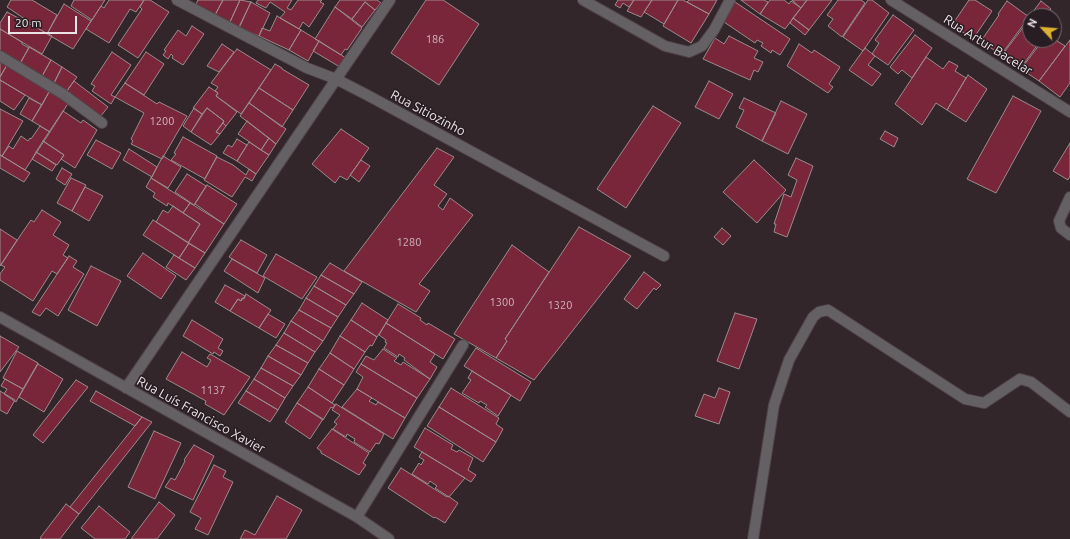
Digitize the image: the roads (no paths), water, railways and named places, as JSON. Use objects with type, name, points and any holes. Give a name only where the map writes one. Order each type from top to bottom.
[{"type":"street","name":"Rua Sitiozinho","points":[[177,0],[307,68],[336,79],[664,256]]},
{"type":"street","points":[[126,388],[390,0]]},
{"type":"street","points":[[583,0],[665,46],[689,52],[702,46],[714,30],[730,0]]},
{"type":"street","name":"Rua Artur Bacelar","points":[[891,0],[1070,112]]},
{"type":"street","points":[[0,56],[63,94],[102,123]]},
{"type":"street","points":[[1070,197],[1059,221],[1061,228],[1070,235]]},
{"type":"street","points":[[753,539],[774,405],[788,360],[813,317],[819,312],[828,310],[965,399],[984,403],[1020,378],[1031,382],[1070,412]]},
{"type":"street","name":"Rua Luís Francisco Xavier","points":[[0,317],[357,517],[389,539]]},
{"type":"street","points":[[357,517],[463,345]]}]
